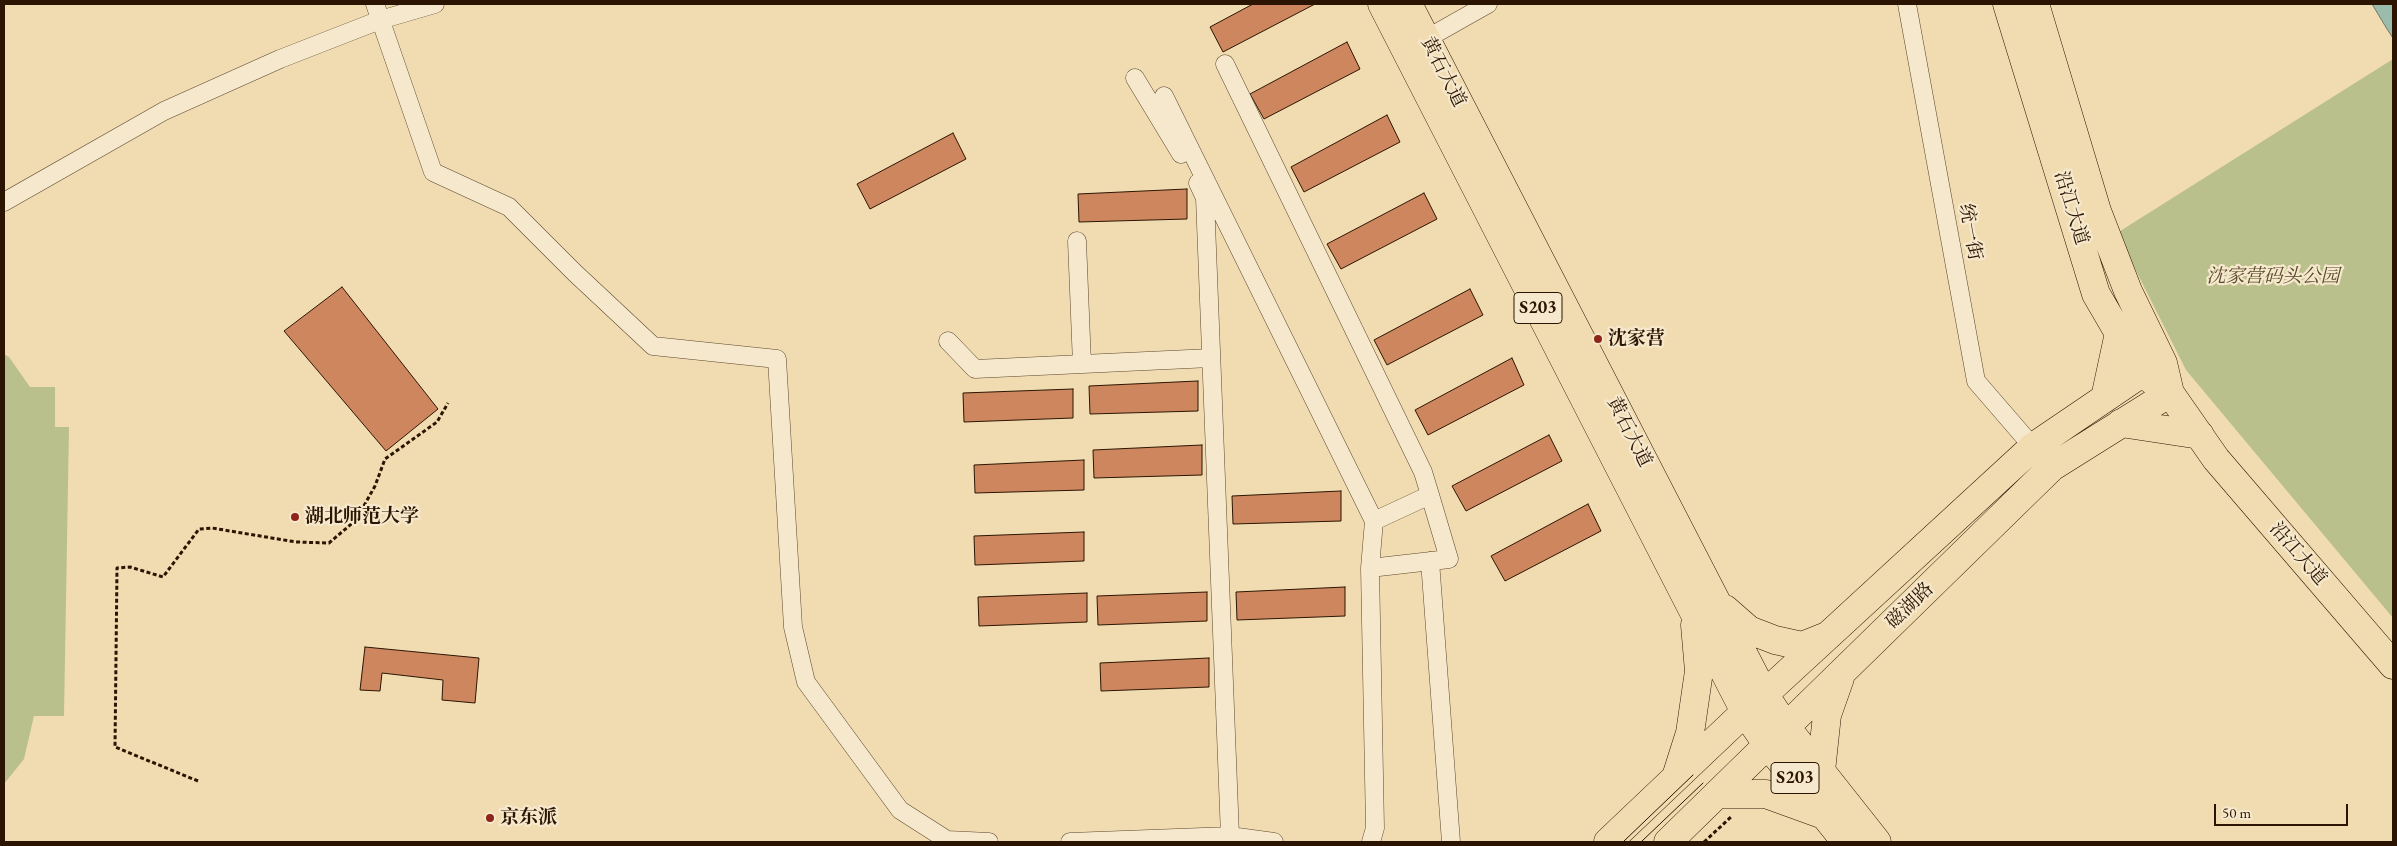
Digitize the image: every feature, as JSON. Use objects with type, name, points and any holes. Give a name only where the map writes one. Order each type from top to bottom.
[{"type":"main road","name":"黄石大道","points":[[1382,4],[1705,606],[1755,703],[1777,735],[1825,816],[1846,842]]},
{"type":"main road","name":"黄石大道","points":[[1408,4],[1705,606]]},
{"type":"main road","name":"沿江大道","points":[[2007,4],[2096,294],[2142,373],[2170,393],[2216,459],[2393,665]]},
{"type":"main road","name":"沿江大道","points":[[2035,4],[2097,211],[2128,291],[2163,363],[2170,393]]},
{"type":"main road","points":[[2105,398],[2119,333]]},
{"type":"main road","name":"磁湖路","points":[[1608,842],[1828,635],[2033,447],[2142,373]]},
{"type":"main road","name":"磁湖路","points":[[1668,842],[2052,467],[2170,393]]},
{"type":"main road","points":[[2122,423],[2200,435]]},
{"type":"main road","points":[[1676,778],[1690,733],[1699,670],[1705,606],[1749,630],[1775,640],[1802,646],[1828,635]]},
{"type":"main road","points":[[1821,771],[1827,715],[1841,673]]},
{"type":"main road","name":"黄石大道","points":[[1777,735],[1821,771],[1877,842]]},
{"type":"main road","points":[[1717,794],[1766,794],[1825,816]]},
{"type":"street","points":[[4,202],[164,111],[280,59],[377,12],[435,4]]},
{"type":"street","points":[[1426,39],[1488,4]]},
{"type":"street","name":"统一街","points":[[1907,4],[1976,381],[2033,447]]},
{"type":"street","points":[[377,12],[433,172],[509,207],[575,274],[653,346],[777,359],[793,627],[806,682],[900,810],[947,840],[989,842]]},
{"type":"street","points":[[1225,64],[1423,472],[1449,559],[1370,568]]},
{"type":"street","points":[[1135,78],[1196,178],[1205,198],[1230,836]]},
{"type":"street","points":[[1164,96],[1374,521],[1370,568],[1375,828],[1371,842]]},
{"type":"street","points":[[1076,241],[1082,364]]},
{"type":"street","points":[[948,341],[975,369],[1211,358]]},
{"type":"street","points":[[1374,521],[1430,495]]},
{"type":"street","points":[[1430,561],[1451,842]]},
{"type":"street","points":[[1070,842],[1230,836],[1274,842]]},
{"type":"path","points":[[198,781],[115,748],[117,568],[130,567],[163,577],[199,529],[212,528],[296,542],[329,543],[356,520],[375,486],[385,459],[436,422],[448,403]]},
{"type":"path","points":[[1704,842],[1730,817],[1737,815]]},
{"type":"green space","name":"沈家营码头公园","points":[[2393,59],[2393,618],[2186,370],[2117,233]]},
{"type":"green space","points":[[4,354],[9,357],[30,387],[55,387],[55,427],[69,427],[64,716],[34,716],[24,759],[4,784]]},
{"type":"shaded area","points":[[2372,4],[2393,4],[2393,38],[2387,29]]},
{"type":"building","points":[[1253,4],[1315,4],[1223,52],[1210,27]]},
{"type":"building","points":[[1347,42],[1360,69],[1264,119],[1250,94]]},
{"type":"building","points":[[1387,115],[1400,142],[1304,192],[1291,167]]},
{"type":"building","points":[[953,133],[966,159],[870,209],[857,184]]},
{"type":"building","points":[[1187,189],[1187,219],[1079,222],[1078,194]]},
{"type":"building","points":[[1424,193],[1437,219],[1341,269],[1327,244]]},
{"type":"building","points":[[342,287],[438,409],[386,451],[284,331]]},
{"type":"building","points":[[1470,289],[1483,315],[1387,365],[1374,340]]},
{"type":"building","points":[[1512,358],[1524,385],[1428,435],[1415,410]]},
{"type":"building","points":[[1198,381],[1198,411],[1090,414],[1089,386]]},
{"type":"building","points":[[1073,389],[1073,418],[964,422],[963,393]]},
{"type":"building","points":[[1549,435],[1562,461],[1466,511],[1452,486]]},
{"type":"building","points":[[1202,445],[1202,475],[1094,478],[1093,450]]},
{"type":"building","points":[[1084,460],[1084,490],[975,493],[974,465]]},
{"type":"building","points":[[1341,491],[1341,521],[1233,524],[1232,496]]},
{"type":"building","points":[[1588,504],[1601,531],[1505,581],[1491,556]]},
{"type":"building","points":[[1084,532],[1084,561],[975,565],[974,536]]},
{"type":"building","points":[[1345,587],[1345,616],[1237,620],[1236,592]]},
{"type":"building","points":[[1207,592],[1207,621],[1098,625],[1097,596]]},
{"type":"building","points":[[1087,593],[1087,622],[979,626],[978,597]]},
{"type":"building","points":[[365,647],[479,658],[475,703],[442,700],[443,680],[382,673],[380,691],[360,690]]},
{"type":"building","points":[[1209,658],[1209,687],[1101,691],[1100,663]]},
{"type":"tram line","points":[[1623,842],[1693,775]]},
{"type":"tram line","points":[[1641,842],[1703,783]]},
{"type":"place","name":"沈家营","points":[[1598,339]]},
{"type":"place","name":"湖北师范大学","points":[[295,517]]},
{"type":"place","name":"京东派","points":[[490,818]]}]
